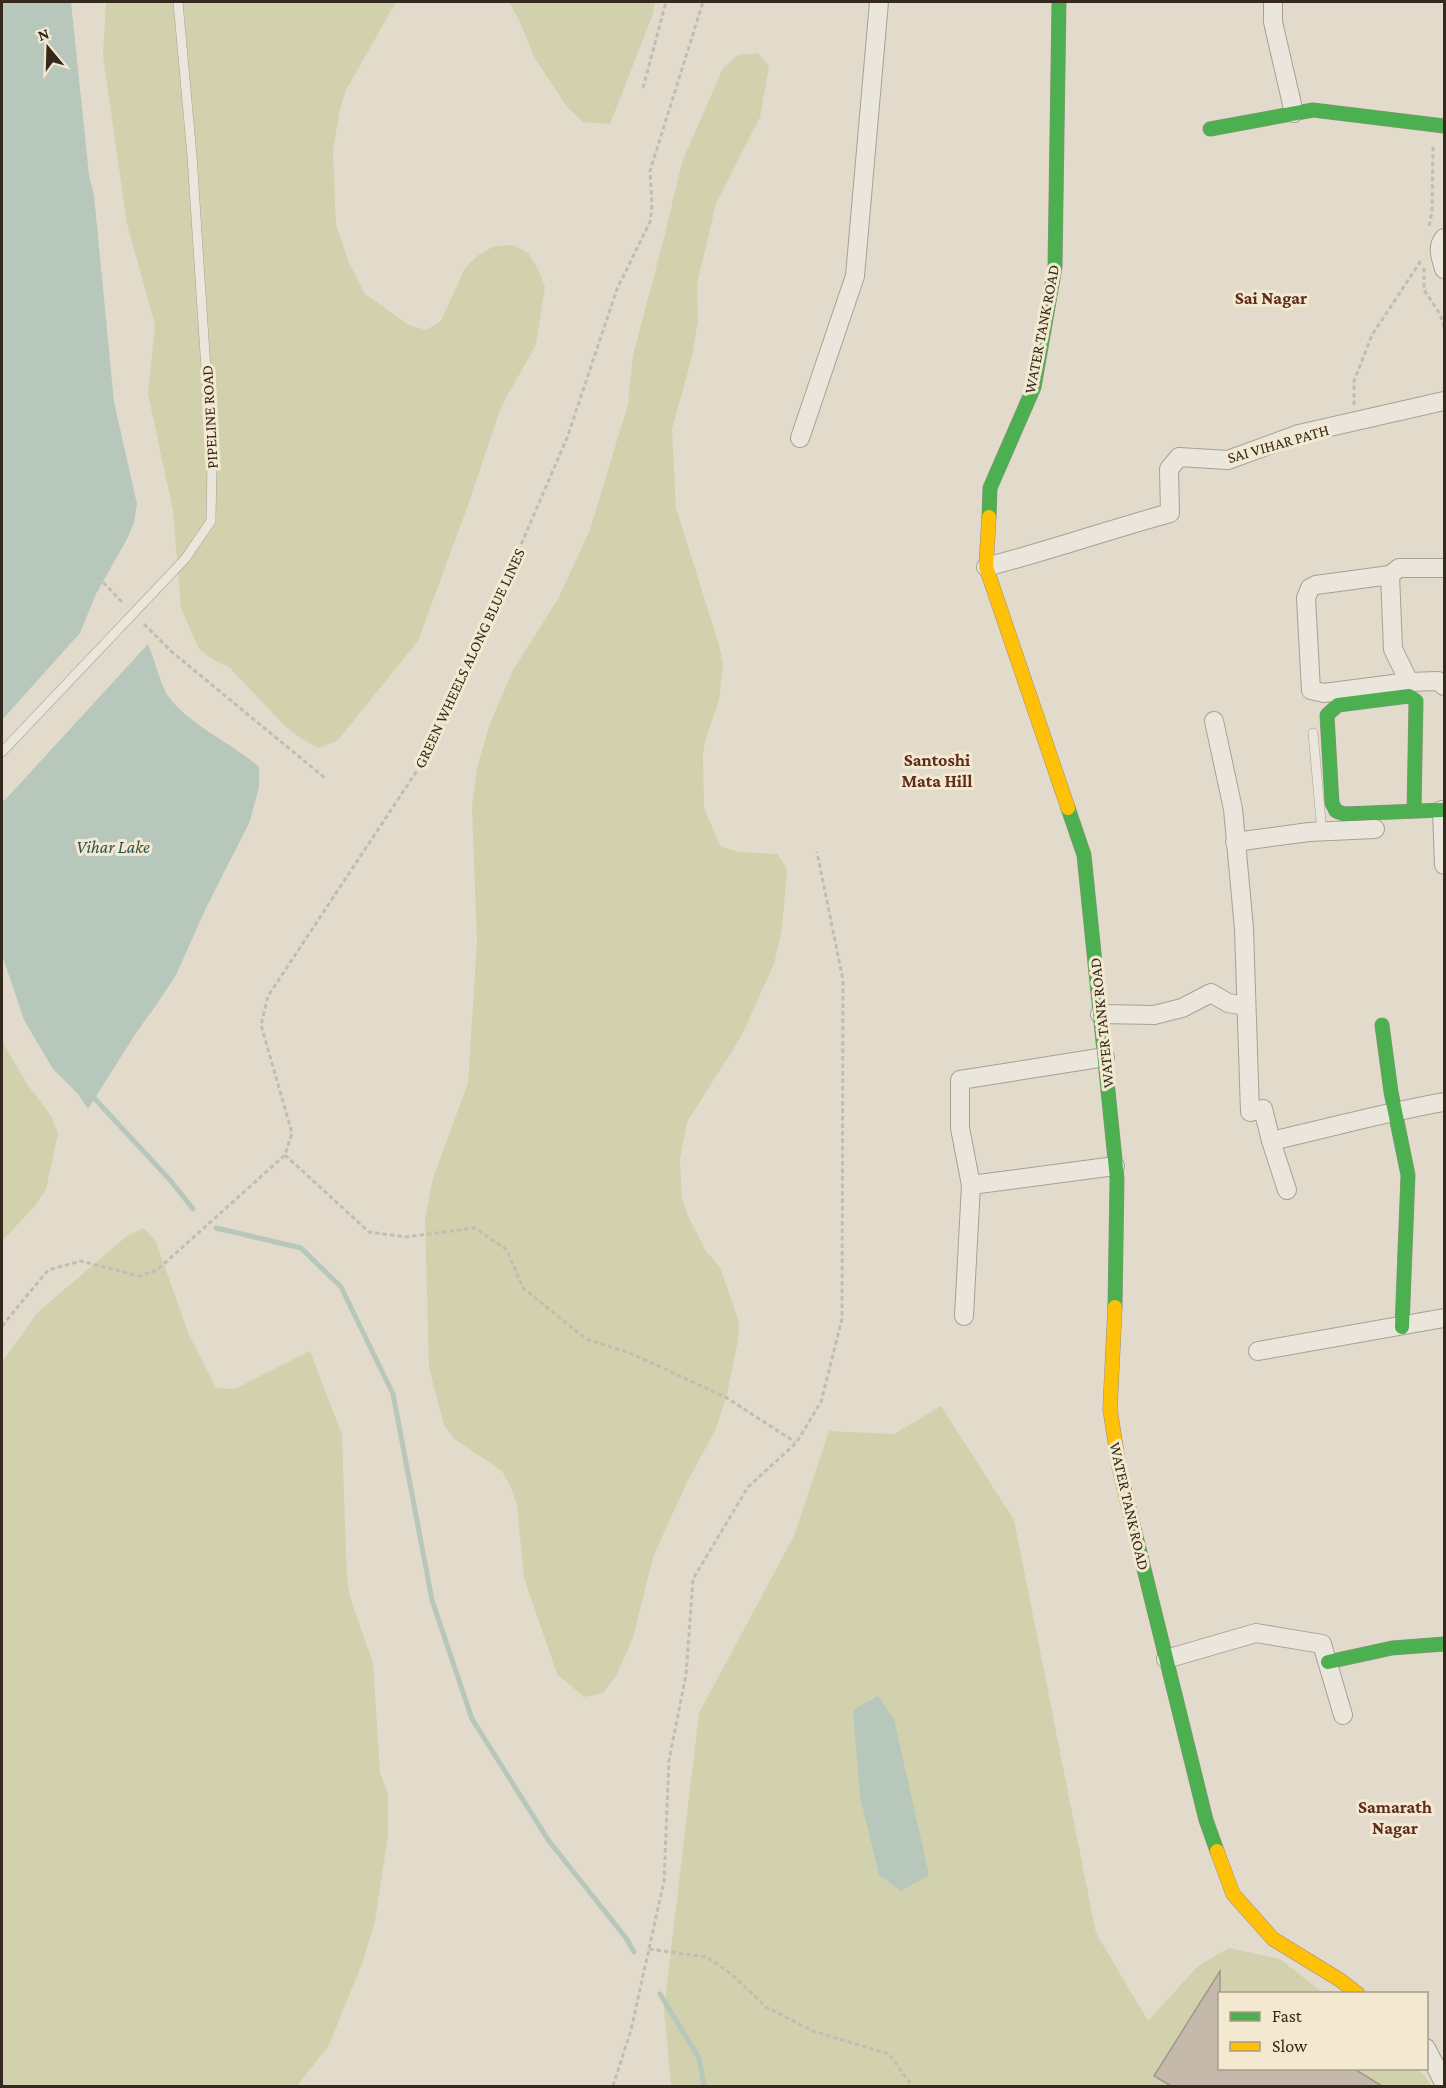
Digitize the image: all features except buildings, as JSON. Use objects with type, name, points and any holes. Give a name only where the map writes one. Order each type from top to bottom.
[{"type":"street","points":[[800,438],[855,276],[879,2]]},
{"type":"street","name":"WATER TANK ROAD","points":[[1059,2],[1055,267],[1034,387],[990,488],[986,567],[1084,855],[1115,1166],[1114,1348],[1110,1409],[1119,1467],[1206,1820],[1233,1894],[1273,1939],[1355,1992]]},
{"type":"street","points":[[1273,2],[1273,22],[1294,113]]},
{"type":"street","points":[[1210,129],[1313,110],[1444,126]]},
{"type":"street","points":[[1444,238],[1438,249],[1444,269]]},
{"type":"street","name":"SAI VIHAR PATH","points":[[986,567],[1036,554],[1102,531],[1170,513],[1169,469],[1179,457],[1228,460],[1299,434],[1444,401]]},
{"type":"street","points":[[1444,568],[1399,568],[1390,575],[1316,585],[1310,588],[1306,598],[1311,690],[1324,693],[1409,682],[1438,681],[1444,686]]},
{"type":"street","points":[[1390,575],[1393,649],[1409,682]]},
{"type":"street","points":[[1414,811],[1416,701],[1409,696],[1338,705],[1330,710],[1327,715],[1332,803],[1336,811],[1344,814],[1443,810],[1444,865]]},
{"type":"street","points":[[1214,721],[1233,809],[1244,929],[1250,1112],[1263,1109],[1270,1141],[1287,1190]]},
{"type":"street","points":[[1235,842],[1322,832],[1375,830]]},
{"type":"street","points":[[1100,1014],[1154,1015],[1182,1008],[1211,993],[1228,1003],[1246,1006]]},
{"type":"street","points":[[1382,1025],[1408,1176],[1402,1327]]},
{"type":"street","points":[[964,1316],[971,1185],[960,1128],[960,1080],[1104,1057]]},
{"type":"street","points":[[1270,1141],[1366,1120],[1395,1111],[1444,1102]]},
{"type":"street","points":[[971,1185],[1115,1166]]},
{"type":"street","points":[[1258,1351],[1444,1318]]},
{"type":"street","points":[[1166,1659],[1256,1633],[1322,1644],[1343,1715]]},
{"type":"street","points":[[1328,1662],[1392,1648],[1444,1644]]},
{"type":"street","points":[[1428,2052],[1444,2083]]},
{"type":"lane","name":"PIPELINE ROAD","points":[[2,752],[185,559],[211,521],[212,461],[192,156],[178,2]]},
{"type":"lane","points":[[1313,733],[1322,832]]},
{"type":"path","points":[[643,88],[666,2]]},
{"type":"path","name":"GREEN WHEELS ALONG BLUE LINES","points":[[285,1155],[292,1133],[261,1025],[268,996],[424,760],[472,658],[567,438],[617,289],[650,222],[652,205],[650,171],[703,2]]},
{"type":"path","points":[[1354,422],[1354,381],[1372,335],[1424,257]]},
{"type":"path","points":[[98,577],[122,602]]},
{"type":"path","points":[[144,624],[172,652],[325,778]]},
{"type":"path","points":[[613,2086],[631,2030],[664,1881],[669,1760],[686,1675],[693,1579],[748,1487],[796,1443],[820,1402],[842,1319],[843,980],[817,852]]},
{"type":"path","points":[[2,1326],[48,1270],[81,1261],[139,1276],[157,1270],[285,1155],[369,1232],[406,1237],[476,1228],[507,1250],[523,1288],[586,1339],[630,1353],[727,1398],[796,1443]]},
{"type":"path","points":[[649,1949],[707,1957],[730,1973],[766,2007],[813,2031],[889,2054],[912,2086]]},
{"type":"green space","points":[[106,2],[396,2],[346,90],[340,109],[333,151],[336,225],[349,263],[365,294],[409,325],[426,330],[441,321],[465,268],[477,256],[494,246],[513,245],[528,253],[545,287],[536,345],[501,407],[418,641],[338,740],[319,748],[285,726],[230,668],[199,649],[181,608],[173,511],[148,394],[155,325],[127,224],[103,55]]},
{"type":"green space","points":[[509,2],[655,2],[653,14],[610,124],[583,122],[567,107],[534,57]]},
{"type":"green space","points":[[758,53],[769,67],[760,117],[716,204],[697,284],[698,321],[692,357],[672,429],[676,508],[723,664],[719,701],[703,753],[704,808],[721,847],[739,852],[778,854],[787,870],[782,928],[774,964],[741,1037],[687,1122],[680,1159],[682,1199],[688,1216],[706,1251],[720,1267],[739,1322],[738,1340],[727,1395],[715,1431],[688,1480],[653,1557],[633,1638],[616,1676],[603,1693],[584,1697],[557,1674],[524,1578],[517,1506],[511,1488],[502,1471],[454,1439],[444,1425],[429,1368],[425,1219],[433,1178],[468,1083],[477,943],[472,807],[477,768],[489,726],[513,670],[558,599],[590,530],[628,404],[633,355],[682,162],[723,68],[738,55]]},
{"type":"green space","points":[[2,1041],[27,1084],[51,1116],[58,1133],[46,1189],[36,1205],[2,1241]]},
{"type":"green space","points":[[144,1228],[156,1242],[189,1335],[216,1388],[235,1389],[310,1351],[342,1435],[347,1579],[351,1600],[373,1663],[380,1773],[388,1794],[388,1835],[375,1921],[363,1961],[329,2045],[297,2086],[2,2086],[2,1362],[38,1312],[127,1236]]},
{"type":"green space","points":[[941,1406],[1014,1520],[1096,1933],[1148,2021],[1198,1966],[1229,1948],[1280,1959],[1322,1992],[1218,1992],[1218,2070],[1417,2070],[1426,2077],[1431,2086],[671,2086],[664,2009],[699,1713],[794,1536],[829,1431],[894,1434]]},
{"type":"water","points":[[2,2],[71,2],[89,175],[94,195],[114,402],[137,504],[134,523],[127,539],[96,594],[80,633],[2,720]]},
{"type":"water","name":"Vihar Lake","points":[[148,644],[168,696],[187,716],[259,767],[259,787],[250,821],[206,908],[176,975],[88,1109],[78,1094],[53,1069],[24,1020],[2,955],[2,801]]},
{"type":"water","points":[[878,1696],[894,1719],[929,1875],[901,1891],[879,1875],[860,1796],[853,1710]]},
{"type":"waterway","points":[[93,1094],[193,1209]]},
{"type":"waterway","points":[[216,1228],[301,1248],[341,1287],[393,1394],[432,1600],[472,1719],[549,1841],[626,1938],[634,1952]]},
{"type":"waterway","points":[[660,1994],[699,2058],[704,2086]]},
{"type":"traffic: fast","points":[[989,517],[990,488],[1034,387],[1055,267],[1059,2]]},
{"type":"traffic: fast","points":[[1210,129],[1313,110],[1444,126]]},
{"type":"traffic: fast","points":[[1414,811],[1416,701],[1409,696],[1338,705],[1327,715],[1332,803],[1336,811],[1344,814],[1442,810]]},
{"type":"traffic: fast","points":[[1068,808],[1084,855],[1117,1179],[1115,1307]]},
{"type":"traffic: fast","points":[[1382,1025],[1391,1092],[1408,1175],[1402,1327]]},
{"type":"traffic: fast","points":[[1126,1496],[1206,1820],[1217,1851]]},
{"type":"traffic: fast","points":[[1328,1662],[1392,1648],[1444,1644]]},
{"type":"traffic: slow","points":[[989,517],[986,567],[1068,808]]},
{"type":"traffic: slow","points":[[1115,1307],[1110,1409],[1126,1496]]},
{"type":"traffic: slow","points":[[1217,1851],[1233,1894],[1273,1939],[1355,1992]]},
{"type":"district","name":"Sai Nagar","points":[[1271,298]]},
{"type":"district","name":"Santoshi Mata Hill","points":[[937,770]]},
{"type":"district","name":"Samarath Nagar","points":[[1395,1817]]}]
